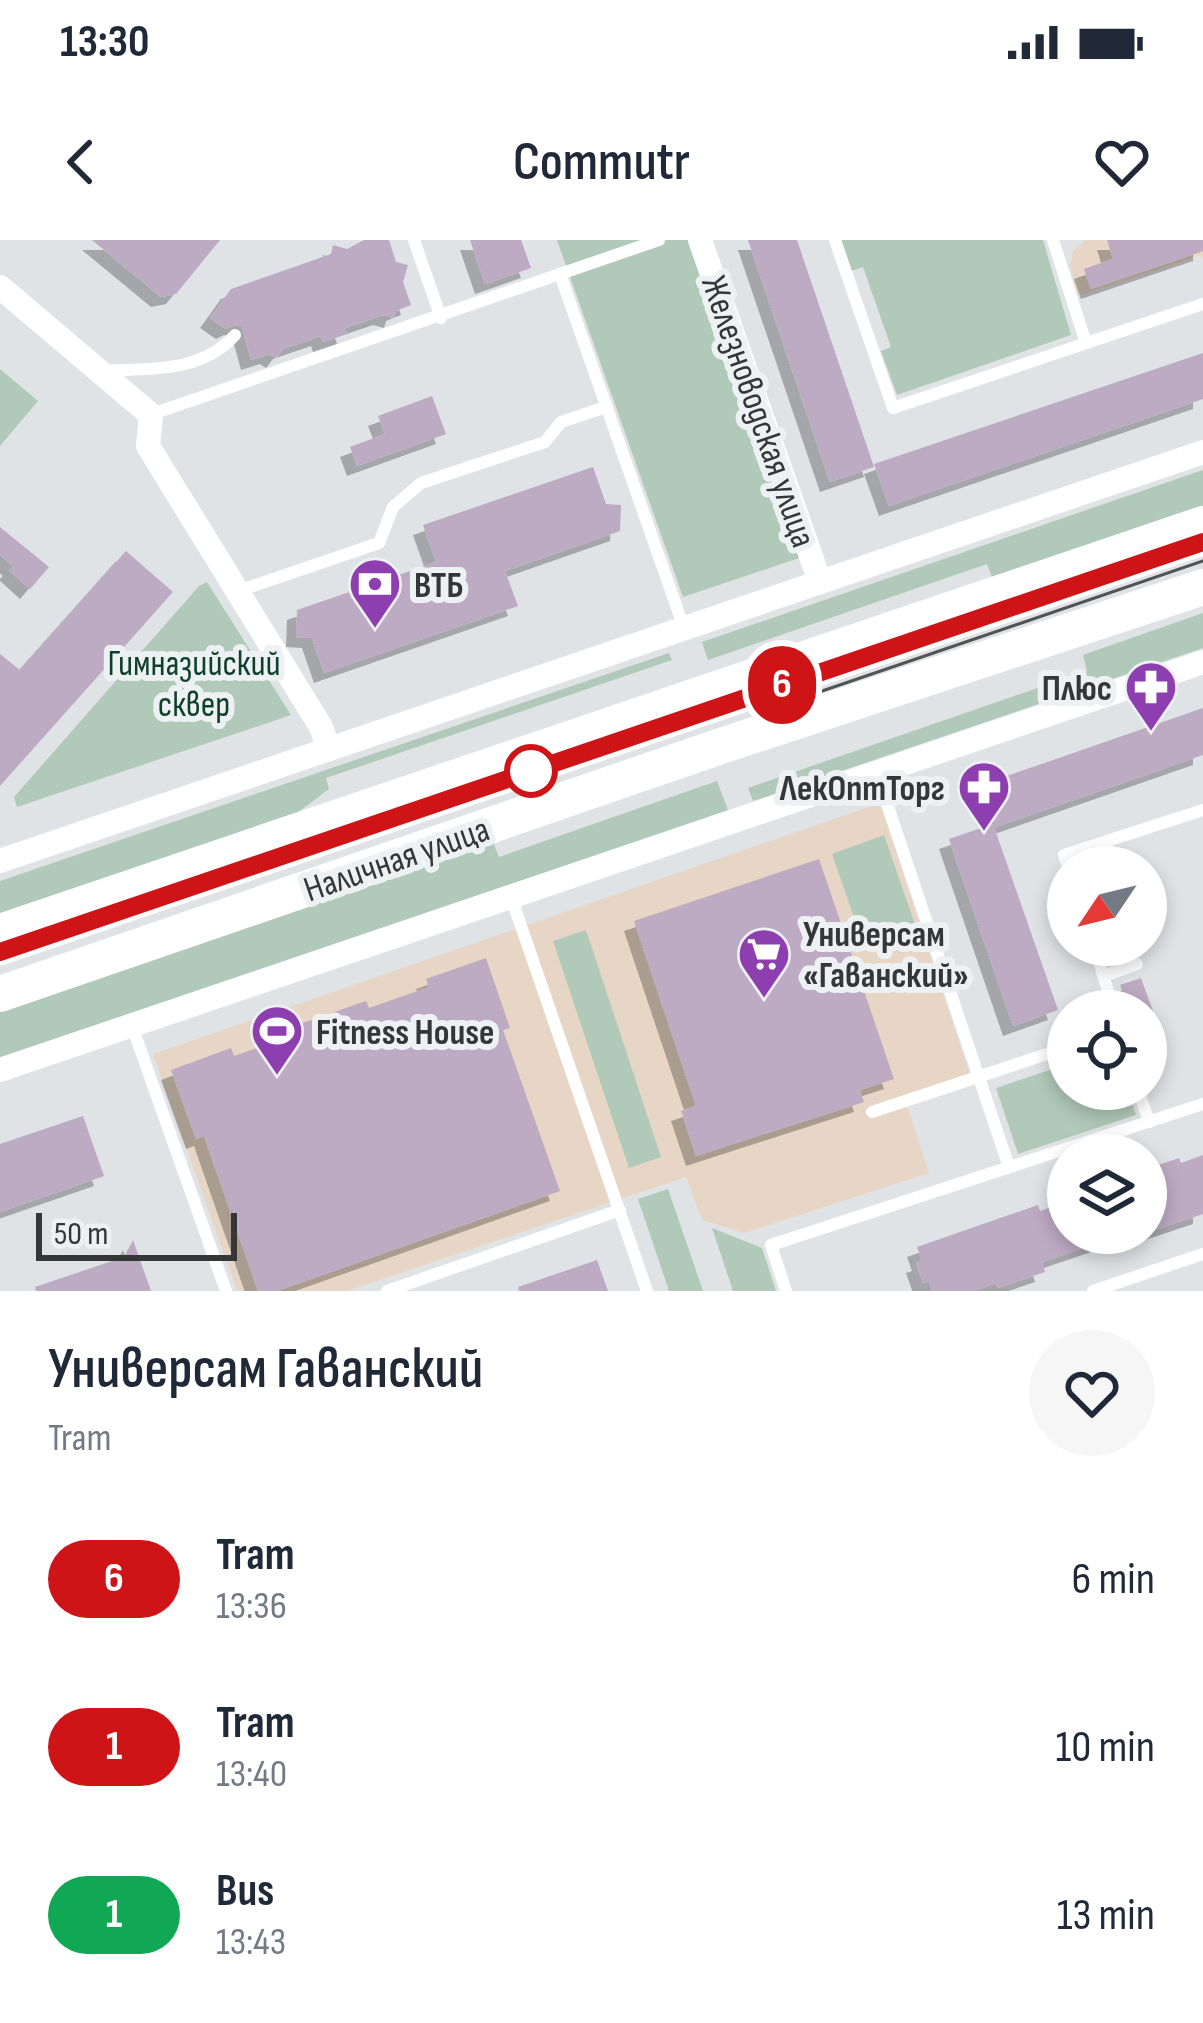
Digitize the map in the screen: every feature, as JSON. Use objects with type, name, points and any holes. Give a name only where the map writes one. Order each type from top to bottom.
[{"type":"main road","name":"Наличная улица","points":[[0,932],[1203,524]]},
{"type":"main road","name":"Наличная улица","points":[[0,994],[1203,586]]},
{"type":"street","name":"Железноводская улица","points":[[700,240],[820,582]]},
{"type":"street","points":[[0,287],[151,415],[148,446],[321,727],[329,749]]},
{"type":"street","points":[[0,861],[1203,452]]},
{"type":"street","points":[[0,1070],[1203,662]]},
{"type":"lane","points":[[414,240],[442,318]]},
{"type":"lane","points":[[151,415],[659,240]]},
{"type":"lane","points":[[835,240],[893,408],[1203,304]]},
{"type":"lane","points":[[1053,240],[1086,343]]},
{"type":"lane","points":[[560,274],[684,629]]},
{"type":"lane","points":[[100,371],[194,364],[221,350],[235,335]]},
{"type":"lane","points":[[238,591],[379,543],[393,507],[421,483],[545,442],[561,422],[606,407]]},
{"type":"lane","points":[[877,772],[1009,1167]]},
{"type":"lane","points":[[1092,846],[1203,811]]},
{"type":"lane","points":[[512,897],[647,1291]]},
{"type":"lane","points":[[1101,966],[1108,990]]},
{"type":"lane","points":[[1104,976],[1132,966]]},
{"type":"lane","points":[[132,1026],[226,1291]]},
{"type":"lane","points":[[872,1112],[1047,1054]]},
{"type":"lane","points":[[786,1291],[771,1245],[1203,1104]]},
{"type":"lane","points":[[1145,1110],[1149,1122]]},
{"type":"lane","points":[[387,1291],[620,1210]]},
{"type":"lane","points":[[1094,1291],[1203,1254]]},
{"type":"shaded area","points":[[1086,240],[1203,240],[1203,260],[1201,255],[1078,296],[1070,266],[1073,251]]},
{"type":"shaded area","points":[[880,803],[973,1084],[907,1105],[929,1173],[744,1233],[702,1220],[686,1177],[347,1291],[237,1291],[153,1054]]},
{"type":"green space","points":[[557,240],[689,240],[802,557],[683,597]]},
{"type":"green space","points":[[841,240],[1043,240],[1071,335],[897,395],[881,351],[891,347],[863,267],[851,271]]},
{"type":"green space","points":[[0,369],[38,401],[0,446]]},
{"type":"green space","points":[[1203,470],[1203,510],[993,580],[987,564],[708,660],[702,642]]},
{"type":"green space","name":"Гимназийский сквер","points":[[207,582],[291,715],[17,807],[14,797]]},
{"type":"green space","points":[[1203,613],[1203,648],[753,801],[748,788],[1087,671],[1083,655]]},
{"type":"green space","points":[[669,653],[672,660],[326,778],[329,789],[281,825],[0,921],[0,881]]},
{"type":"green space","points":[[717,781],[728,810],[0,1058],[0,1011],[493,842],[499,857]]},
{"type":"green space","points":[[884,835],[918,933],[901,949],[880,953],[865,949],[832,854]]},
{"type":"green space","points":[[586,930],[661,1157],[629,1168],[553,941]]},
{"type":"green space","points":[[1047,1071],[1047,1110],[1134,1110],[1136,1115],[1079,1134],[1047,1134],[1047,1144],[1018,1154],[996,1088]]},
{"type":"green space","points":[[668,1189],[703,1291],[669,1291],[638,1199]]},
{"type":"green space","points":[[712,1228],[762,1248],[776,1291],[733,1291]]},
{"type":"building","points":[[92,240],[220,240],[176,294],[161,297]]},
{"type":"building","points":[[364,240],[389,240],[396,262],[408,265],[403,282],[411,305],[396,311],[394,318],[383,315],[345,328],[347,334],[323,342],[321,336],[283,349],[276,358],[270,354],[251,360],[242,327],[226,329],[210,318],[231,289],[331,254],[333,245],[347,249]]},
{"type":"building","points":[[470,240],[521,240],[531,268],[485,284]]},
{"type":"building","points":[[748,240],[797,240],[874,467],[830,482]]},
{"type":"building","points":[[1107,240],[1203,240],[1203,251],[1091,289],[1084,269],[1113,259]]},
{"type":"building","points":[[1203,353],[1203,399],[889,506],[874,464]]},
{"type":"building","points":[[432,396],[446,434],[357,466],[350,447],[385,434],[378,416]]},
{"type":"building","points":[[593,467],[606,504],[621,505],[620,531],[505,571],[518,606],[324,673],[312,638],[296,637],[297,610],[436,562],[423,525]]},
{"type":"building","points":[[0,527],[49,567],[30,589],[0,555]]},
{"type":"building","points":[[126,551],[173,592],[0,786],[0,654],[20,670]]},
{"type":"building","points":[[1203,708],[1203,755],[996,827],[981,785]]},
{"type":"building","points":[[993,824],[1051,990],[1047,990],[1047,1014],[1013,1026],[949,839]]},
{"type":"building","name":"Универсам «Гаванский»","points":[[819,859],[894,1079],[860,1090],[864,1102],[696,1156],[681,1111],[696,1106],[634,921]]},
{"type":"building","points":[[486,958],[510,1028],[503,1030],[560,1191],[277,1291],[258,1291],[204,1136],[196,1139],[171,1070],[231,1048],[234,1056],[294,1035],[291,1027],[366,1001],[369,1008],[429,987],[426,979]]},
{"type":"building","points":[[1141,978],[1145,990],[1122,990],[1120,985]]},
{"type":"building","points":[[83,1116],[104,1176],[0,1212],[0,1144]]},
{"type":"building","points":[[1203,1155],[1203,1214],[1167,1226],[1167,1162],[1179,1158],[1181,1163]]},
{"type":"building","points":[[1038,1205],[1040,1211],[1047,1208],[1047,1254],[1066,1254],[1042,1262],[1045,1272],[974,1291],[932,1291],[929,1281],[923,1283],[916,1263],[922,1261],[917,1247]]},
{"type":"building","points":[[133,1240],[151,1291],[36,1291],[35,1287],[124,1257]]},
{"type":"building","points":[[597,1260],[608,1291],[519,1291],[518,1287]]},
{"type":"tram line","points":[[0,952],[1203,542]]},
{"type":"tram line","name":"6","points":[[0,952],[1203,542]]},
{"type":"tram line","points":[[784,704],[1203,561]]},
{"type":"place","name":"ВТБ","points":[[375,630]]},
{"type":"place","name":"Плюс","points":[[1151,733]]},
{"type":"place","name":"ЛекОптТорг","points":[[984,833]]},
{"type":"place","name":"Универсам «Гаванский»","points":[[764,1000]]},
{"type":"place","name":"Fitness House","points":[[277,1077]]}]
